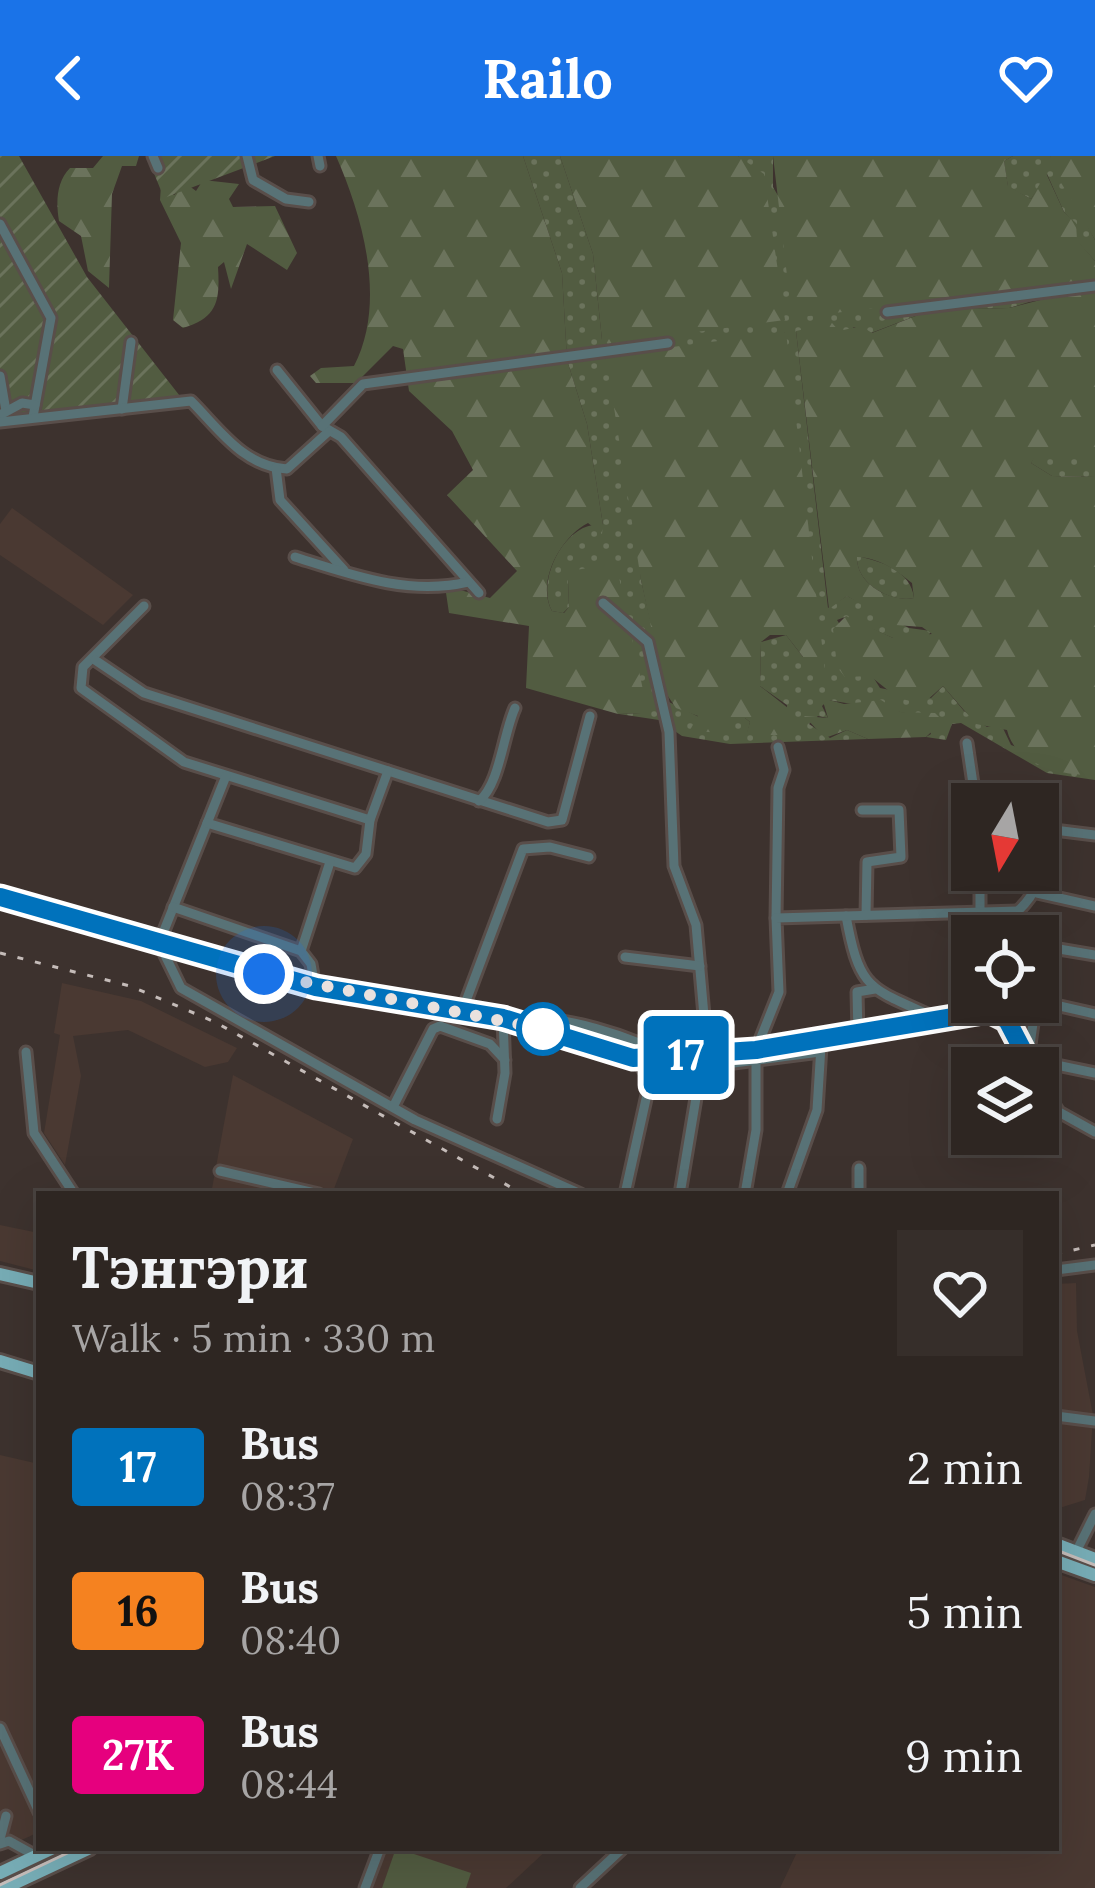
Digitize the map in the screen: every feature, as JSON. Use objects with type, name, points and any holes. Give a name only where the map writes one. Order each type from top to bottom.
[{"type":"main road","points":[[0,1274],[36,1281]]},
{"type":"main road","points":[[0,1361],[36,1372]]},
{"type":"main road","points":[[1059,1545],[1095,1559]]},
{"type":"main road","points":[[1076,1552],[1063,1564],[1095,1575]]},
{"type":"main road","points":[[0,1873],[46,1851]]},
{"type":"main road","points":[[5,1888],[84,1851]]},
{"type":"street","points":[[153,156],[158,168]]},
{"type":"street","points":[[247,156],[253,180],[286,199],[309,202]]},
{"type":"street","points":[[0,224],[51,318],[33,418]]},
{"type":"street","points":[[887,312],[1095,286]]},
{"type":"street","points":[[122,409],[131,342]]},
{"type":"street","points":[[2,416],[33,418],[191,401],[231,445],[287,469],[363,385],[668,343]]},
{"type":"street","points":[[277,370],[325,429],[341,437],[478,593]]},
{"type":"street","points":[[0,376],[2,416]]},
{"type":"street","points":[[2,416],[22,404],[35,404]]},
{"type":"street","points":[[276,468],[280,500],[348,574]]},
{"type":"street","points":[[295,557],[348,574],[433,590],[468,582]]},
{"type":"street","points":[[603,603],[648,642],[669,732],[674,866],[696,925],[706,1038],[680,1191]]},
{"type":"street","points":[[144,606],[83,667],[81,688],[184,762],[370,820]]},
{"type":"street","points":[[95,660],[144,693],[548,822],[562,820],[590,716]]},
{"type":"street","points":[[479,801],[495,775],[502,735],[515,708]]},
{"type":"street","points":[[967,743],[973,783]]},
{"type":"street","points":[[746,1191],[757,1130],[757,1055],[779,992],[778,788],[784,770],[778,747]]},
{"type":"street","points":[[207,823],[330,862],[361,865],[370,839],[370,820],[388,772]]},
{"type":"street","points":[[226,776],[159,943],[181,988],[392,1107],[574,1191]]},
{"type":"street","points":[[862,811],[898,810],[901,857],[867,862],[866,915]]},
{"type":"street","points":[[776,918],[1018,911],[1037,893],[1045,868],[1046,829],[1095,835]]},
{"type":"street","points":[[463,1010],[523,849],[550,847],[589,857]]},
{"type":"street","points":[[301,951],[330,862]]},
{"type":"street","points":[[980,891],[980,911]]},
{"type":"street","points":[[1037,893],[1095,906]]},
{"type":"street","points":[[0,897],[316,987],[503,1018],[636,1058],[757,1055],[951,1016]]},
{"type":"street","points":[[173,907],[301,951],[316,987]]},
{"type":"street","points":[[1018,911],[1020,915]]},
{"type":"street","points":[[846,916],[856,970],[875,989],[936,1018]]},
{"type":"street","points":[[1059,949],[1095,956]]},
{"type":"street","points":[[625,957],[700,966]]},
{"type":"street","points":[[858,1033],[857,992],[875,989]]},
{"type":"street","points":[[1059,1005],[1095,1014]]},
{"type":"street","points":[[525,1023],[543,1016],[635,1040],[665,1056]]},
{"type":"street","points":[[497,1118],[505,1060],[503,1018]]},
{"type":"street","points":[[392,1107],[433,1029],[440,1027],[490,1044],[505,1060]]},
{"type":"street","points":[[490,1044],[503,1032]]},
{"type":"street","points":[[788,1191],[817,1110],[820,1046]]},
{"type":"street","points":[[26,1052],[34,1133],[72,1191]]},
{"type":"street","points":[[636,1058],[647,1076]]},
{"type":"street","points":[[626,1191],[647,1076],[656,1065],[678,1070],[700,1059]]},
{"type":"street","points":[[1059,1068],[1095,1073]]},
{"type":"street","points":[[1059,1112],[1095,1132]]},
{"type":"street","points":[[859,1168],[859,1191]]},
{"type":"street","points":[[220,1171],[306,1191]]},
{"type":"street","points":[[1059,1270],[1095,1265]]},
{"type":"street","points":[[1059,1416],[1095,1421]]},
{"type":"street","points":[[1076,1552],[1095,1514]]},
{"type":"street","points":[[0,1728],[36,1806]]},
{"type":"street","points":[[6,1816],[0,1842],[10,1841],[36,1856]]},
{"type":"street","points":[[53,1851],[58,1863]]},
{"type":"street","points":[[365,1888],[379,1851]]},
{"type":"street","points":[[580,1888],[620,1851]]},
{"type":"shaded area","points":[[12,508],[133,595],[103,625],[0,555],[0,524]]},
{"type":"shaded area","points":[[62,983],[141,1001],[237,1048],[228,1062],[205,1067],[128,1030],[73,1036],[81,1076],[65,1165],[44,1133],[60,1035],[54,1033]]},
{"type":"shaded area","points":[[233,1075],[353,1139],[333,1191],[212,1191]]},
{"type":"shaded area","points":[[0,1225],[36,1232],[35,1270],[0,1261]]},
{"type":"shaded area","points":[[1076,1283],[1077,1331],[1093,1415],[1085,1500],[1059,1508],[1059,1284]]},
{"type":"shaded area","points":[[0,1455],[36,1463],[36,1833],[0,1850]]},
{"type":"shaded area","points":[[1059,1574],[1095,1587],[1095,1888],[780,1888],[798,1851],[1059,1851]]},
{"type":"shaded area","points":[[384,1851],[546,1851],[506,1888],[369,1888]]},
{"type":"green space","points":[[0,156],[19,156],[87,277],[183,400],[0,418]]},
{"type":"green space","points":[[103,156],[139,156],[136,166],[122,166],[112,194],[109,288],[88,271],[81,236],[59,221],[57,207],[60,186],[70,168],[93,168]]},
{"type":"green space","points":[[147,156],[275,156],[164,198]]},
{"type":"green space","points":[[336,156],[523,156],[562,273],[567,360],[587,424],[603,525],[602,534],[588,523],[568,539],[549,575],[548,600],[552,611],[564,613],[569,607],[568,579],[576,570],[616,563],[646,704],[642,713],[618,714],[526,688],[529,626],[449,613],[445,586],[490,598],[517,571],[447,495],[473,470],[452,431],[409,391],[403,349],[393,346],[356,383],[316,383],[310,376],[321,368],[354,366],[369,315],[368,260]]},
{"type":"green space","points":[[523,156],[560,156],[593,254],[602,340],[745,164],[738,156],[773,156],[773,187],[843,309],[1095,282],[1009,308],[931,310],[871,333],[854,327],[847,332],[796,331],[828,608],[847,596],[909,628],[931,631],[927,639],[893,638],[845,617],[837,620],[880,688],[931,698],[943,686],[964,711],[987,727],[1001,724],[1011,745],[1095,775],[1095,780],[1047,773],[961,723],[952,724],[946,740],[926,737],[931,734],[924,716],[828,700],[822,706],[828,718],[818,716],[809,724],[830,738],[847,730],[868,739],[730,744],[682,736],[659,720],[619,714],[641,713],[568,579],[569,607],[563,613],[552,611],[548,598],[551,569],[566,542],[589,526],[603,525],[587,424],[567,360],[562,273]],"holes":[[[785,332],[804,516],[803,657],[786,635],[761,642],[760,686],[787,705],[787,735],[747,734],[750,722],[745,718],[699,717],[669,702],[641,580],[639,549]]]},
{"type":"green space","points":[[560,156],[738,156],[764,174],[785,320],[608,344],[602,340],[593,254]]},
{"type":"green space","points":[[773,156],[1013,156],[1004,161],[1008,186],[1031,199],[1046,173],[1064,212],[1076,223],[1077,240],[1095,261],[1095,282],[792,318]]},
{"type":"green space","points":[[1013,156],[1050,156],[1095,240],[1095,261],[1076,240],[1075,223],[1064,212],[1047,174],[1031,199],[1008,187],[1004,161]]},
{"type":"green space","points":[[1050,156],[1095,156],[1095,240],[1053,169]]},
{"type":"green space","points":[[203,180],[239,184],[229,199],[233,207],[275,206],[297,253],[287,270],[247,244],[231,289],[224,262],[218,267],[218,289],[210,313],[183,328],[173,320],[181,243],[160,200],[161,185],[174,195],[188,185],[196,191]]},
{"type":"green space","points":[[1095,286],[1095,457],[1035,457],[1031,463],[1052,476],[1095,477],[1095,775],[1055,770],[1030,760],[1019,752],[1007,730],[976,724],[943,686],[925,702],[908,700],[870,676],[845,677],[837,667],[833,629],[846,616],[893,638],[932,634],[922,627],[896,625],[847,596],[829,609],[796,331],[832,323],[839,331],[861,326],[872,333],[931,310],[1009,308]],"holes":[[[857,557],[886,565],[912,583],[914,598],[885,594],[868,583]]]},
{"type":"green space","points":[[786,332],[825,671],[811,667],[786,635],[770,635],[761,642],[760,686],[793,712],[794,729],[787,735],[746,735],[750,722],[745,718],[718,733],[690,730],[698,716],[676,708],[665,692],[641,580],[608,369],[619,354]]},
{"type":"green space","points":[[1034,457],[1095,457],[1095,477],[1052,476],[1031,463]]},
{"type":"green space","points":[[857,556],[901,574],[914,598],[876,589],[862,575]]},
{"type":"green space","points":[[822,698],[844,704],[881,700],[900,712],[935,713],[943,721],[926,737],[868,739],[847,730],[825,738],[804,716],[828,718]]},
{"type":"green space","points":[[395,1851],[471,1873],[466,1888],[382,1888]]},
{"type":"tram line","points":[[1059,1551],[1095,1565]]},
{"type":"tram line","points":[[0,1885],[72,1851]]},
{"type":"railway","points":[[0,953],[130,986],[215,1022],[518,1191]]},
{"type":"railway","points":[[1059,1253],[1095,1245]]},
{"type":"bus line","name":"17","points":[[0,897],[316,987],[503,1018],[633,1058],[756,1050],[989,1011],[1007,1020],[1022,1047]]},
{"type":"route","points":[[264,974],[543,1029]]}]
